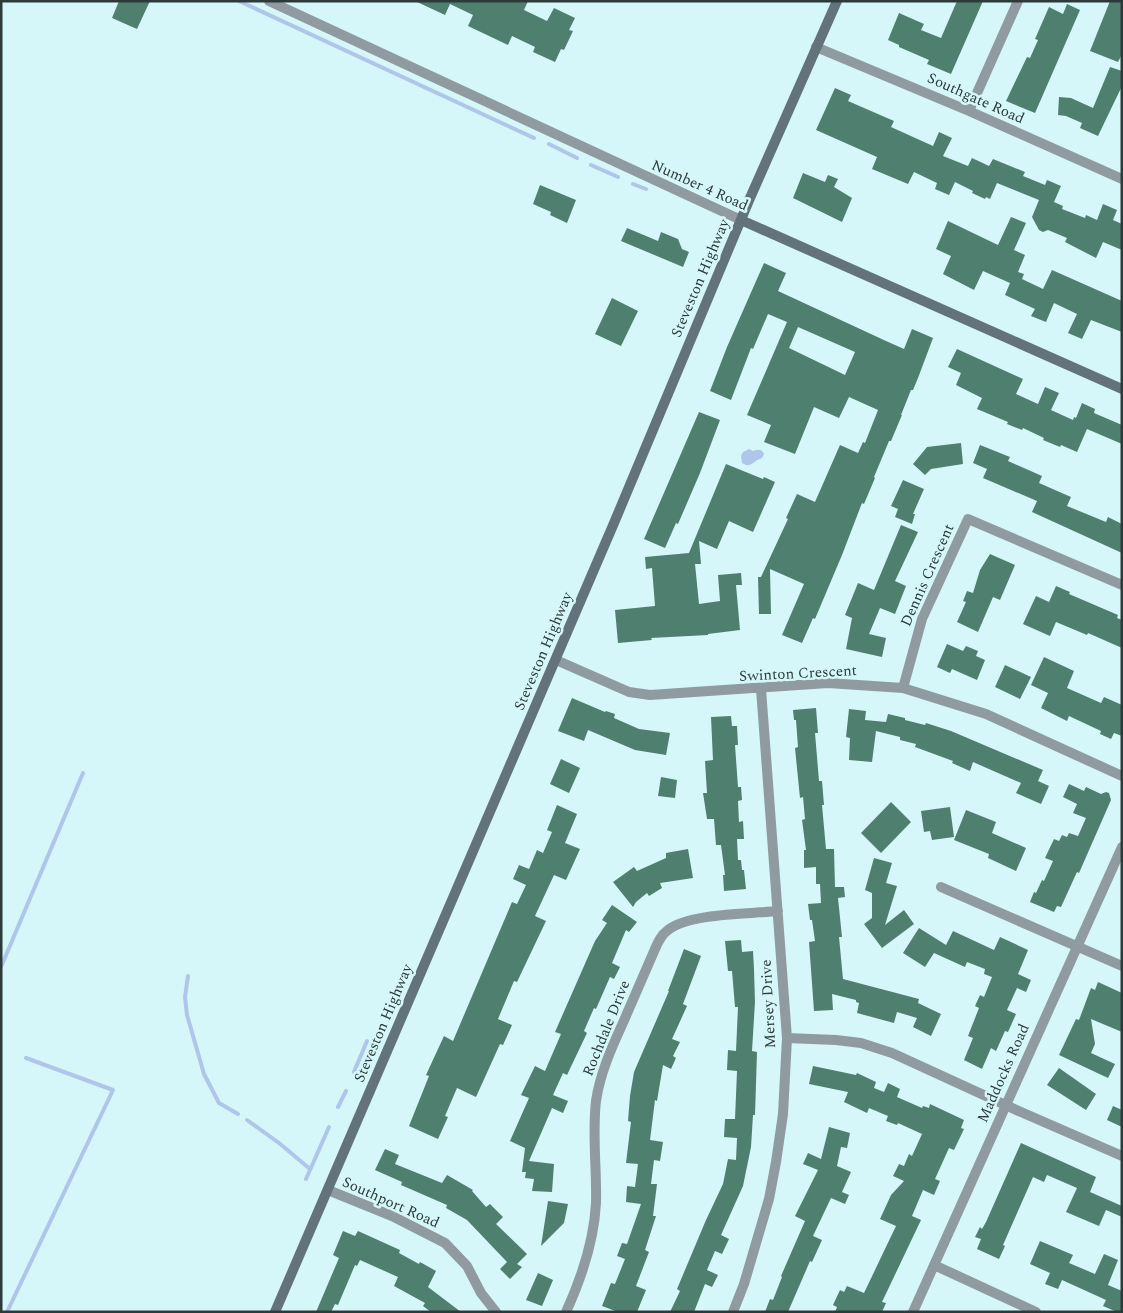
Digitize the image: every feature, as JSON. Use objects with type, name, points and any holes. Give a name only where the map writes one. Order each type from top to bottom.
[{"type":"main road","name":"Steveston Highway","points":[[275,1312],[556,660],[741,220],[836,1]]},
{"type":"main road","name":"Number 4 Road","points":[[741,220],[1122,389]]},
{"type":"street","name":"Number 4 Road","points":[[269,1],[741,220]]},
{"type":"street","points":[[969,111],[1018,1]]},
{"type":"street","name":"Southgate Road","points":[[816,46],[1121,176]]},
{"type":"street","name":"Dennis Crescent","points":[[903,688],[922,619],[968,519],[1122,585]]},
{"type":"street","name":"Swinton Crescent","points":[[556,660],[629,692],[650,695],[828,683],[903,688],[986,714],[1122,776]]},
{"type":"street","name":"Mersey Drive","points":[[733,1312],[756,1246],[769,1199],[783,1114],[787,1038],[761,689]]},
{"type":"street","name":"Maddocks Road","points":[[913,1312],[1122,846]]},
{"type":"street","points":[[942,887],[1122,966]]},
{"type":"street","name":"Rochdale Drive","points":[[566,1312],[582,1272],[595,1220],[594,1128],[600,1083],[610,1053],[658,942],[668,929],[687,921],[708,917],[778,912]]},
{"type":"street","points":[[787,1038],[861,1043],[892,1053],[1122,1156]]},
{"type":"street","name":"Southport Road","points":[[328,1190],[392,1216],[445,1243],[468,1266],[481,1293],[496,1312]]},
{"type":"street","points":[[934,1265],[1036,1312]]},
{"type":"water","points":[[749,449],[753,451],[760,450],[764,454],[762,458],[748,465],[742,463],[741,456],[743,452]]},
{"type":"building","points":[[119,1],[150,1],[137,29],[112,18]]},
{"type":"building","points":[[415,1],[528,1],[524,10],[547,21],[554,8],[575,18],[569,30],[573,31],[564,50],[561,49],[555,62],[533,52],[535,47],[512,36],[508,45],[468,26],[473,15],[450,4],[445,15]]},
{"type":"building","points":[[957,1],[983,1],[951,74],[927,64],[929,60],[888,40],[899,13],[924,24],[921,30],[941,38]]},
{"type":"building","points":[[1110,1],[1122,1],[1122,54],[1118,62],[1090,51]]},
{"type":"building","points":[[1067,4],[1080,10],[1035,113],[1006,101],[1027,57],[1030,58],[1038,40],[1035,39],[1049,7],[1063,14]]},
{"type":"building","points":[[1110,67],[1122,71],[1122,86],[1098,136],[1080,128],[1082,123],[1066,116],[1058,115],[1059,97],[1071,98],[1093,108]]},
{"type":"building","points":[[835,88],[851,95],[848,101],[894,121],[891,127],[933,146],[939,132],[952,138],[943,156],[968,166],[972,158],[989,166],[993,159],[1025,172],[1023,176],[1045,185],[1047,180],[1061,186],[1054,202],[1063,206],[1062,209],[1085,218],[1086,215],[1097,220],[1103,204],[1117,210],[1113,220],[1122,224],[1122,250],[1103,242],[1096,258],[1065,242],[1067,238],[1048,230],[1043,232],[1039,230],[1032,217],[1039,200],[997,183],[990,199],[986,197],[985,199],[972,193],[973,191],[955,182],[949,195],[935,189],[937,183],[914,172],[908,184],[872,169],[877,157],[816,130]]},
{"type":"building","points":[[803,173],[825,182],[828,175],[838,179],[834,187],[852,198],[842,222],[793,198]]},
{"type":"building","points":[[540,185],[576,200],[567,223],[550,215],[551,212],[533,204]]},
{"type":"building","points":[[1011,217],[1026,223],[1014,250],[1025,255],[1018,272],[1024,274],[1022,279],[1043,289],[1052,270],[1122,301],[1122,332],[1091,320],[1082,339],[1068,333],[1077,314],[1054,303],[1046,322],[1031,316],[1035,309],[1005,295],[1010,283],[983,271],[974,290],[943,274],[951,256],[936,249],[948,221],[998,245]]},
{"type":"building","points":[[627,228],[658,241],[661,232],[678,239],[682,249],[689,252],[683,267],[621,241]]},
{"type":"building","points":[[764,263],[786,273],[778,291],[904,349],[912,329],[933,338],[913,390],[911,390],[891,441],[889,441],[864,504],[862,503],[815,619],[813,618],[802,643],[782,635],[804,584],[770,569],[771,614],[759,614],[758,577],[761,577],[788,519],[786,518],[797,494],[815,502],[840,445],[858,453],[863,442],[865,443],[878,410],[849,397],[839,418],[814,407],[795,454],[764,442],[771,425],[747,415],[787,322],[768,314],[753,349],[751,348],[731,400],[710,391]],"holes":[[[798,327],[855,352],[845,375],[789,348]]]},
{"type":"building","points":[[612,298],[638,311],[621,346],[595,334]]},
{"type":"building","points":[[957,349],[1023,379],[1016,394],[1038,404],[1045,387],[1059,393],[1051,410],[1073,420],[1074,417],[1076,418],[1082,403],[1095,409],[1094,413],[1122,425],[1122,444],[1087,429],[1077,452],[1043,440],[1044,438],[1023,428],[1022,430],[1007,424],[1008,422],[977,409],[982,398],[956,385],[961,373],[948,367]]},
{"type":"building","points":[[699,412],[720,420],[700,473],[678,524],[676,523],[665,548],[644,539]]},
{"type":"building","points":[[961,443],[963,464],[931,469],[925,475],[913,464],[927,447]]},
{"type":"building","points":[[980,445],[1010,457],[1008,461],[1042,476],[1039,483],[1071,497],[1067,506],[1106,522],[1108,517],[1122,524],[1122,553],[1032,512],[1037,501],[983,478],[987,469],[973,463]]},
{"type":"building","points":[[726,464],[775,482],[753,532],[729,521],[717,549],[699,541],[701,564],[695,564],[699,604],[720,601],[718,575],[741,573],[742,585],[736,585],[740,630],[708,635],[651,638],[652,640],[618,643],[615,610],[655,606],[652,568],[646,569],[645,557],[689,553]]},
{"type":"building","points":[[903,480],[924,489],[913,514],[915,514],[912,524],[895,517],[898,509],[891,506]]},
{"type":"building","points":[[901,525],[918,532],[895,581],[906,586],[895,614],[880,608],[869,634],[886,638],[882,657],[846,649],[852,618],[845,615],[858,583],[874,590]]},
{"type":"building","points":[[990,554],[1015,565],[1000,600],[993,597],[978,632],[957,622],[966,602],[963,601],[967,591],[973,593],[980,570]]},
{"type":"building","points":[[1056,586],[1070,592],[1069,594],[1118,615],[1117,618],[1122,620],[1122,648],[1056,622],[1050,636],[1023,624],[1036,596],[1049,602]]},
{"type":"building","points":[[947,644],[963,651],[966,646],[978,651],[976,656],[985,660],[977,680],[952,669],[950,673],[937,667]]},
{"type":"building","points":[[1044,657],[1074,671],[1067,688],[1101,703],[1104,697],[1122,705],[1122,736],[1114,733],[1111,739],[1100,734],[1101,731],[1069,716],[1067,721],[1041,708],[1048,693],[1031,685]]},
{"type":"building","points":[[1005,665],[1031,677],[1020,699],[995,687]]},
{"type":"building","points":[[572,698],[605,712],[615,714],[614,718],[639,729],[670,733],[666,755],[635,750],[588,730],[584,741],[558,731]]},
{"type":"building","points":[[816,708],[818,733],[815,733],[819,781],[822,781],[826,849],[834,849],[835,887],[844,887],[845,897],[838,898],[842,937],[839,937],[843,979],[919,999],[918,1003],[941,1014],[931,1036],[913,1027],[917,1018],[897,1012],[894,1023],[857,1013],[859,1003],[856,1000],[832,994],[833,1010],[814,1011],[809,942],[815,941],[808,904],[821,903],[820,884],[816,884],[816,867],[804,868],[804,850],[806,850],[802,820],[805,819],[803,797],[800,798],[795,748],[798,747],[796,720],[794,720],[793,710]]},
{"type":"building","points":[[849,709],[866,711],[865,720],[886,722],[888,714],[951,731],[1043,770],[1038,781],[1049,786],[1041,804],[1016,793],[1021,783],[973,762],[970,771],[952,763],[953,761],[915,747],[916,744],[900,740],[900,737],[876,731],[872,762],[849,760],[850,738],[846,737]]},
{"type":"building","points":[[731,716],[732,726],[737,726],[738,745],[735,745],[738,787],[741,787],[742,800],[738,801],[739,822],[743,821],[744,839],[737,839],[738,860],[741,860],[742,870],[744,870],[746,889],[724,891],[723,875],[725,875],[721,845],[716,845],[714,819],[707,819],[703,793],[707,793],[705,761],[713,760],[711,717]]},
{"type":"building","points":[[561,759],[580,768],[569,793],[550,784]]},
{"type":"building","points":[[661,777],[677,780],[675,798],[658,796]]},
{"type":"building","points":[[1069,784],[1084,791],[1086,787],[1101,794],[1109,793],[1111,800],[1079,873],[1077,872],[1061,907],[1057,906],[1054,912],[1030,902],[1042,880],[1044,881],[1053,861],[1045,858],[1054,839],[1059,841],[1062,835],[1067,837],[1069,833],[1078,836],[1086,818],[1073,813],[1077,804],[1063,797]]},
{"type":"building","points":[[891,802],[911,822],[881,853],[861,833]]},
{"type":"building","points":[[557,805],[577,814],[565,843],[580,849],[566,880],[554,875],[535,916],[546,921],[517,982],[514,981],[498,1019],[512,1025],[503,1045],[500,1044],[476,1097],[457,1088],[445,1116],[448,1117],[438,1139],[409,1126],[429,1076],[426,1075],[444,1036],[453,1041],[512,902],[517,904],[526,885],[513,879],[519,865],[529,869],[537,850],[543,853],[552,832],[547,830]]},
{"type":"building","points":[[950,807],[954,837],[932,840],[930,831],[924,832],[921,811]]},
{"type":"building","points":[[966,810],[996,822],[992,833],[1026,848],[1016,871],[988,858],[989,854],[954,840]]},
{"type":"building","points":[[688,849],[693,878],[660,883],[662,888],[649,896],[647,893],[633,907],[613,882],[634,867],[637,871],[666,858],[666,853]]},
{"type":"building","points":[[874,858],[892,863],[886,883],[897,886],[885,925],[904,910],[914,924],[882,948],[864,924],[872,918],[872,893],[865,890]]},
{"type":"building","points":[[612,905],[637,922],[629,932],[626,930],[612,963],[620,967],[614,979],[610,977],[596,1009],[594,1008],[584,1031],[587,1033],[567,1075],[563,1073],[553,1095],[568,1101],[563,1113],[552,1108],[529,1161],[554,1164],[552,1192],[532,1191],[534,1179],[525,1178],[526,1172],[522,1172],[525,1148],[510,1141],[529,1098],[521,1095],[535,1066],[545,1071],[561,1034],[555,1032],[595,941],[607,923],[602,920]]},
{"type":"building","points":[[919,928],[946,945],[953,931],[994,950],[1000,937],[1028,950],[1018,974],[1031,980],[1026,992],[1017,988],[1007,1010],[1016,1014],[1008,1032],[1005,1031],[996,1051],[991,1048],[982,1069],[964,1060],[973,1038],[968,1036],[979,1008],[975,1006],[980,995],[984,997],[992,977],[984,974],[985,969],[967,962],[965,967],[934,953],[925,967],[903,953]]},
{"type":"building","points":[[741,940],[742,952],[753,951],[754,969],[755,1002],[752,1051],[757,1052],[755,1115],[753,1115],[751,1147],[743,1186],[721,1235],[729,1239],[722,1254],[715,1251],[707,1270],[718,1275],[712,1287],[705,1284],[694,1312],[670,1312],[680,1291],[677,1289],[723,1184],[728,1159],[736,1160],[737,1138],[724,1137],[725,1119],[735,1119],[737,1071],[727,1070],[728,1050],[736,1051],[738,1007],[735,1007],[732,971],[728,971],[725,941]]},
{"type":"building","points":[[684,949],[701,956],[683,1004],[687,1006],[672,1039],[680,1042],[673,1056],[676,1058],[671,1069],[663,1065],[657,1101],[655,1100],[650,1140],[663,1142],[660,1161],[654,1160],[651,1184],[657,1184],[653,1216],[656,1216],[645,1250],[649,1252],[636,1286],[646,1290],[637,1312],[618,1312],[602,1306],[611,1283],[615,1284],[625,1259],[617,1256],[622,1243],[627,1244],[641,1204],[626,1202],[627,1186],[635,1187],[638,1164],[626,1163],[631,1122],[628,1121],[630,1096],[634,1072],[669,991]]},
{"type":"building","points":[[1098,982],[1122,993],[1122,1032],[1091,1019],[1095,1044],[1091,1053],[1115,1064],[1108,1078],[1059,1055],[1076,1019],[1079,1020],[1091,988],[1095,990]]},
{"type":"building","points":[[813,1066],[856,1075],[857,1073],[876,1082],[874,1088],[884,1092],[888,1083],[900,1089],[897,1097],[922,1108],[923,1106],[929,1108],[930,1104],[964,1120],[961,1128],[964,1129],[954,1150],[949,1148],[935,1179],[940,1181],[934,1195],[923,1190],[912,1216],[921,1220],[882,1302],[886,1303],[882,1312],[835,1312],[837,1307],[833,1305],[840,1290],[844,1292],[847,1286],[864,1293],[896,1226],[880,1219],[891,1195],[904,1181],[893,1176],[899,1164],[904,1166],[909,1154],[912,1156],[922,1134],[898,1123],[897,1125],[886,1121],[888,1116],[869,1108],[867,1113],[844,1102],[848,1092],[809,1084]]},
{"type":"building","points":[[1059,1068],[1096,1094],[1086,1110],[1047,1085]]},
{"type":"building","points":[[1113,1106],[1122,1110],[1122,1127],[1107,1120]]},
{"type":"building","points":[[829,1127],[850,1133],[847,1148],[841,1147],[837,1166],[851,1172],[842,1192],[849,1195],[845,1204],[831,1198],[813,1236],[822,1240],[812,1262],[810,1261],[788,1312],[765,1312],[770,1299],[773,1300],[781,1276],[805,1221],[795,1216],[818,1170],[803,1164],[808,1153],[821,1159]]},
{"type":"building","points":[[1021,1143],[1096,1177],[1090,1192],[1122,1206],[1122,1217],[1106,1210],[1099,1226],[1066,1212],[1077,1188],[1047,1175],[1044,1182],[1033,1177],[1003,1245],[1005,1246],[999,1259],[977,1249],[981,1239],[975,1237],[980,1227],[982,1229],[986,1222]]},
{"type":"building","points":[[385,1149],[399,1155],[395,1164],[442,1183],[447,1175],[473,1190],[486,1207],[490,1204],[503,1217],[496,1224],[527,1254],[517,1264],[522,1267],[510,1279],[500,1269],[507,1262],[467,1220],[446,1208],[447,1205],[401,1185],[402,1182],[375,1170]]},
{"type":"building","points":[[548,1201],[568,1204],[564,1223],[541,1246]]},
{"type":"building","points":[[343,1231],[355,1236],[358,1231],[400,1250],[399,1253],[436,1271],[428,1287],[461,1312],[431,1312],[423,1306],[425,1303],[394,1286],[398,1277],[360,1260],[357,1266],[355,1265],[338,1305],[335,1304],[331,1312],[316,1312],[339,1258],[333,1255]]},
{"type":"building","points":[[1040,1241],[1073,1255],[1069,1263],[1095,1274],[1104,1254],[1118,1260],[1108,1285],[1122,1291],[1122,1312],[1117,1312],[1103,1306],[1106,1300],[1062,1280],[1058,1289],[1045,1284],[1050,1273],[1030,1264]]},
{"type":"building","points":[[538,1273],[553,1280],[542,1306],[526,1300]]},
{"type":"waterway","points":[[239,1],[534,138]]},
{"type":"waterway","points":[[549,144],[577,158]]},
{"type":"waterway","points":[[591,165],[618,177]]},
{"type":"waterway","points":[[633,184],[646,189]]},
{"type":"waterway","points":[[1,967],[83,773]]},
{"type":"waterway","points":[[188,976],[185,997],[187,1015],[204,1074],[219,1103],[238,1114]]},
{"type":"waterway","points":[[354,1072],[367,1041]]},
{"type":"waterway","points":[[7,1312],[113,1090],[26,1058]]},
{"type":"waterway","points":[[338,1107],[346,1091]]},
{"type":"waterway","points":[[247,1120],[310,1169]]},
{"type":"waterway","points":[[306,1179],[329,1127]]}]
